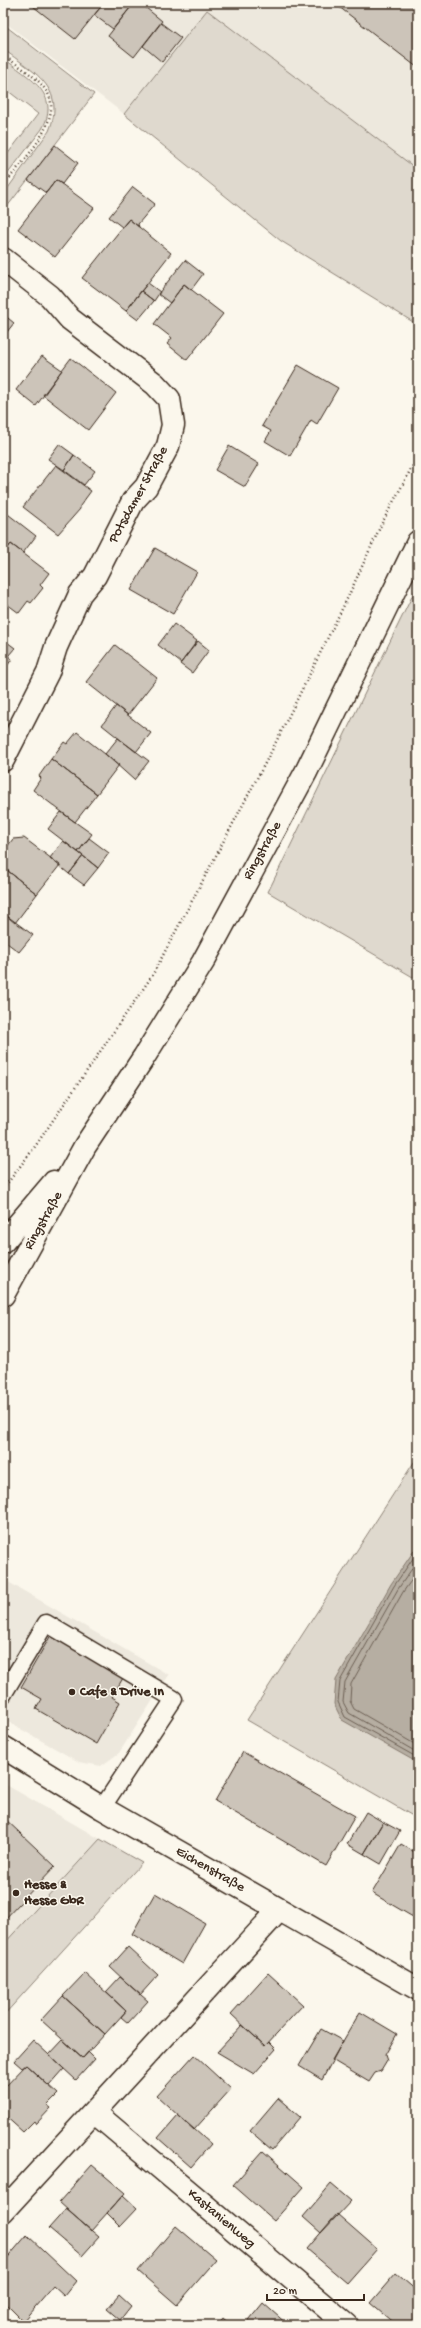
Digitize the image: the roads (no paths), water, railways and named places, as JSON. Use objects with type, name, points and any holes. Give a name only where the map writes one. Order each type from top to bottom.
[{"type":"street","name":"Potsdamer Straße","points":[[3,259],[50,296],[70,319],[155,384],[169,400],[173,425],[168,446],[146,487],[133,501],[95,576],[80,594],[56,647],[48,672],[3,760]]},
{"type":"street","name":"Ringstraße","points":[[3,1295],[85,1146],[144,1057],[203,962],[306,772],[418,542]]},
{"type":"street","name":"Ringstraße","points":[[3,1242],[85,1146]]},
{"type":"street","name":"Eichenstraße","points":[[3,1747],[102,1808],[418,1989]]},
{"type":"street","points":[[3,2211],[278,1910]]},
{"type":"street","name":"Kastanienweg","points":[[94,2112],[347,2325]]},
{"type":"lane","points":[[3,1695],[46,1624],[174,1699],[102,1808]]},
{"type":"water","points":[[418,1545],[418,1763],[342,1720],[334,1704],[336,1680],[391,1584]]},
{"type":"place","name":"Cafe & Drive In","points":[[72,1692]]},
{"type":"place","name":"Hesse & Hesse GbR","points":[[16,1893]]}]
